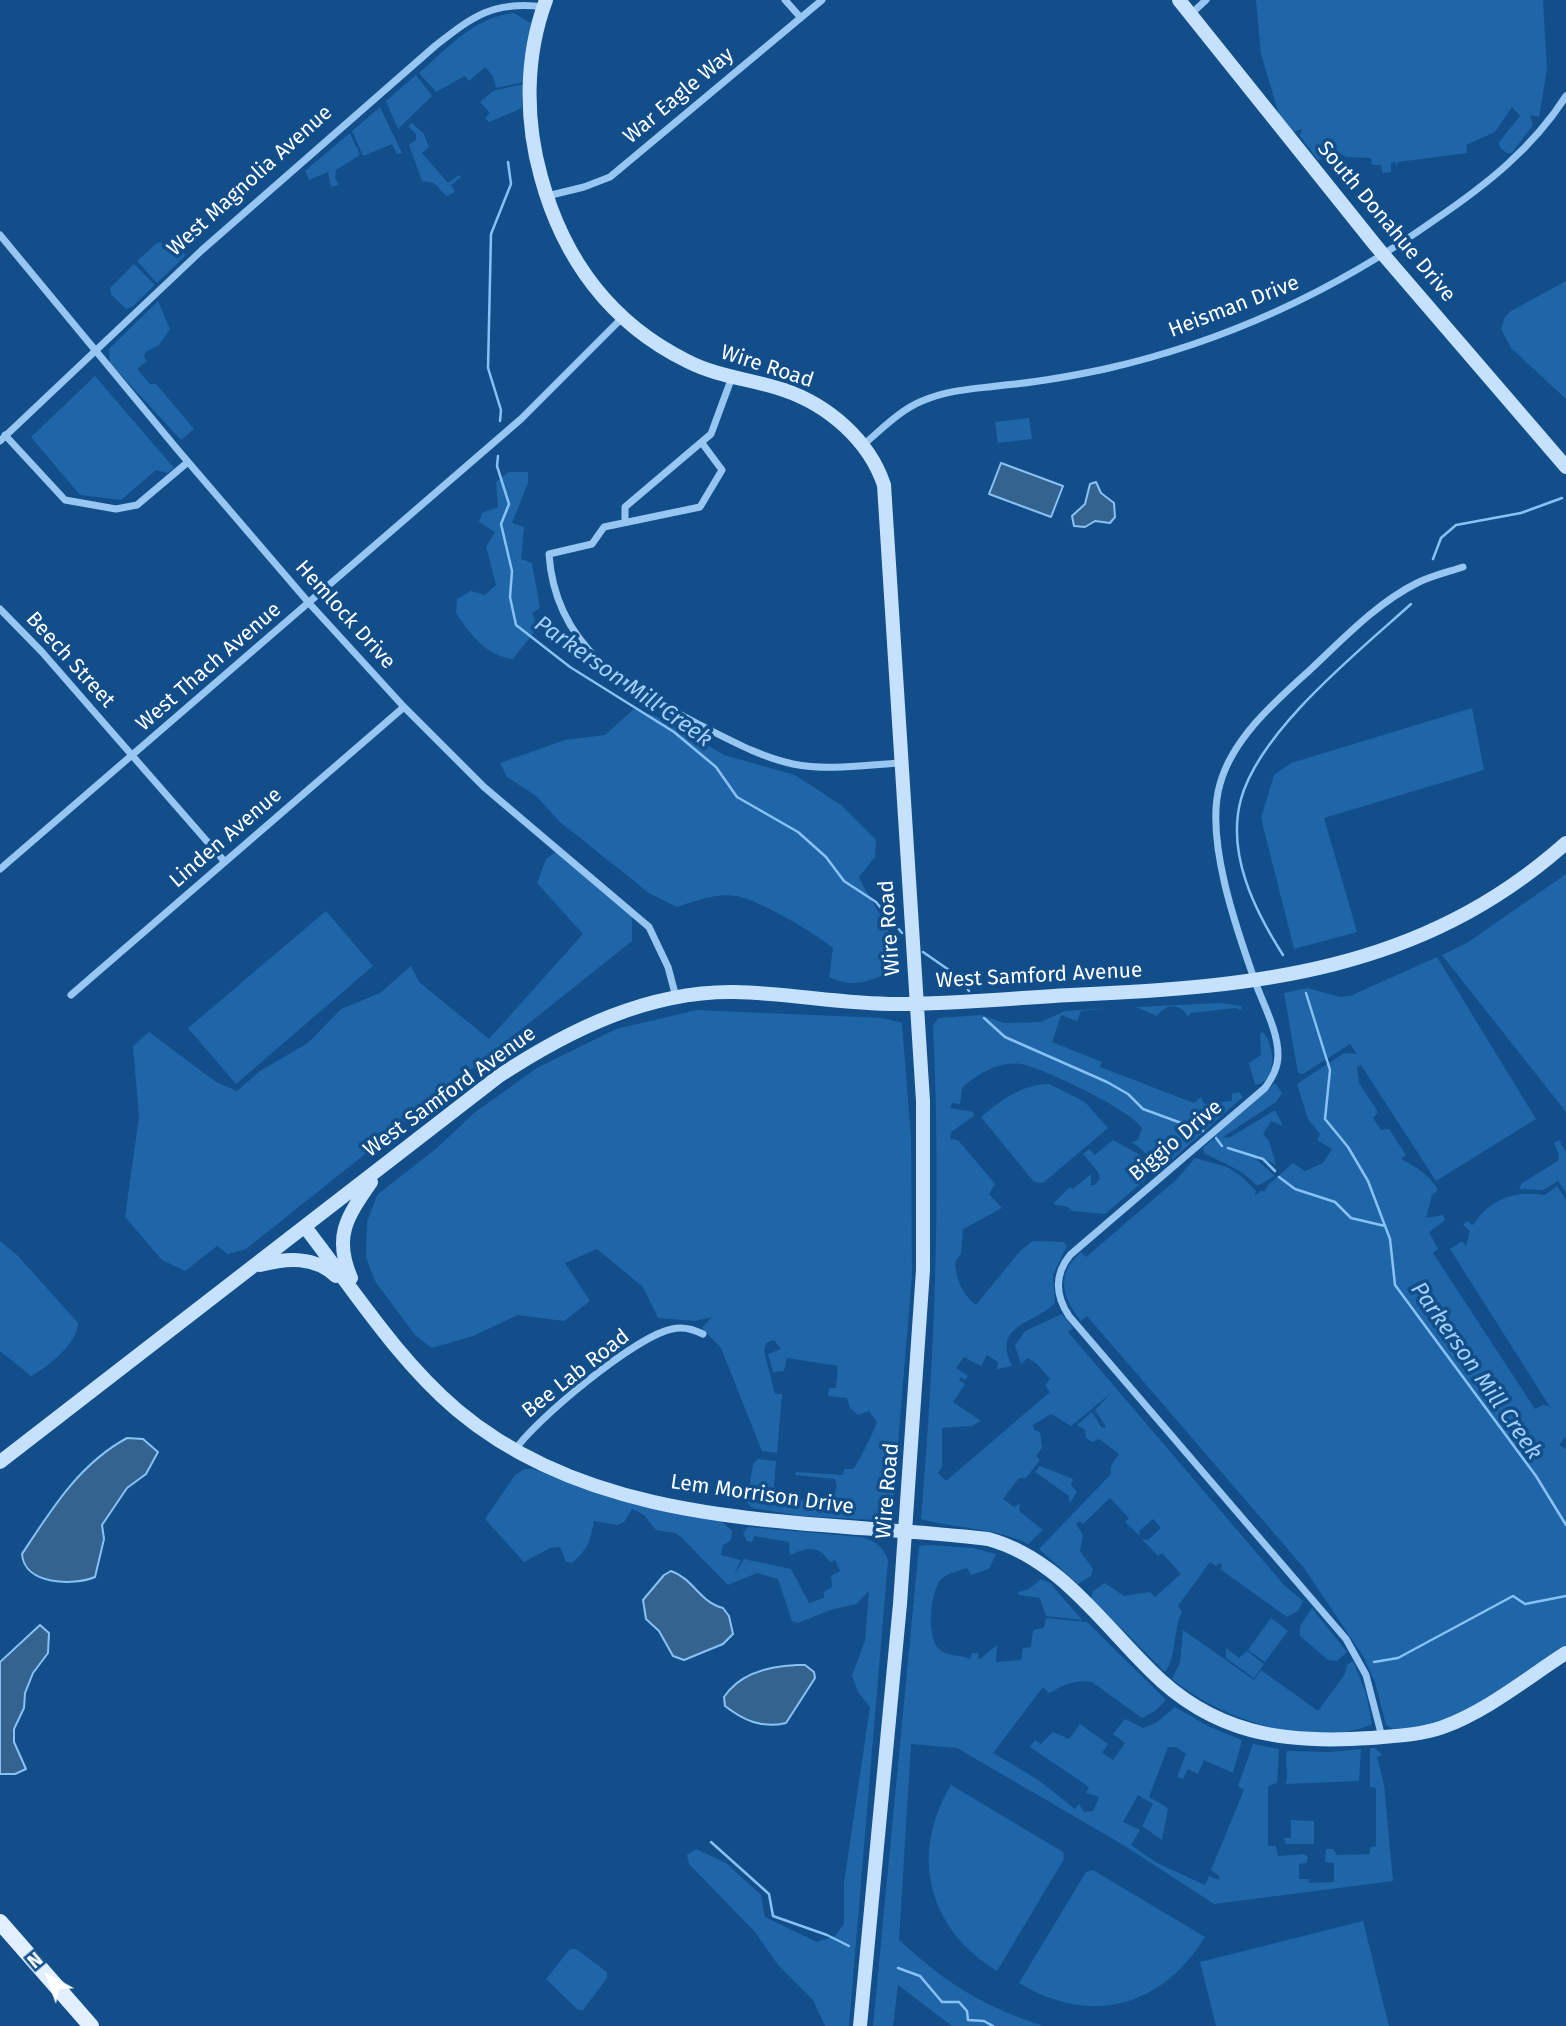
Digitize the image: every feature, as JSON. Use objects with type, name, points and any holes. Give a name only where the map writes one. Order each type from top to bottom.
[{"type":"main road","points":[[0,1922],[91,2026]]},
{"type":"street","points":[[785,0],[801,18]]},
{"type":"street","name":"War Eagle Way","points":[[546,196],[584,187],[610,177],[822,0]]},
{"type":"street","name":"South Donahue Drive","points":[[1180,0],[1384,256],[1566,467]]},
{"type":"street","points":[[1191,14],[1206,0]]},
{"type":"street","name":"West Magnolia Avenue","points":[[3,438],[211,241],[474,15],[504,1],[545,4]]},
{"type":"street","name":"Wire Road","points":[[545,4],[529,91],[533,135],[546,196],[563,240],[578,267],[623,317],[686,361],[732,377],[784,390],[811,402],[836,419],[863,445],[879,469],[886,505],[924,1140],[923,1270],[905,1532],[860,2026]]},
{"type":"street","name":"Heisman Drive","points":[[863,445],[895,418],[921,401],[951,391],[1066,376],[1168,352],[1320,292],[1384,256],[1493,180],[1554,115],[1566,96]]},
{"type":"street","name":"Hemlock Drive","points":[[0,235],[94,352],[188,462],[309,603],[404,707],[484,787],[649,927],[668,967],[676,998]]},
{"type":"street","name":"West Thach Avenue","points":[[0,869],[521,419],[623,317]]},
{"type":"street","points":[[625,522],[625,508],[711,434],[732,377]]},
{"type":"street","points":[[3,438],[65,499],[116,509],[137,505],[188,462]]},
{"type":"street","points":[[702,443],[722,470],[700,507],[604,527],[592,544],[549,554],[551,575],[564,615],[580,642],[603,665],[660,705],[764,756],[794,764],[825,767],[900,762]]},
{"type":"street","name":"Biggio Drive","points":[[1382,1737],[1366,1675],[1346,1639],[1069,1315],[1058,1291],[1059,1273],[1070,1255],[1272,1079],[1278,1054],[1274,1032],[1255,982],[1217,846],[1216,814],[1220,783],[1233,755],[1251,730],[1293,685],[1386,602],[1420,581],[1462,567]]},
{"type":"street","name":"Beech Street","points":[[0,609],[42,652],[225,862]]},
{"type":"street","name":"Linden Avenue","points":[[71,995],[404,707]]},
{"type":"street","name":"West Samford Avenue","points":[[0,1462],[499,1076],[541,1049],[617,1013],[676,998],[731,992],[836,1001],[916,1003],[1172,991],[1255,982],[1320,970],[1428,932],[1481,904],[1566,843]]},
{"type":"street","points":[[356,1293],[341,1251],[342,1234],[351,1211],[377,1171]]},
{"type":"street","name":"Lem Morrison Drive","points":[[305,1227],[402,1353],[439,1394],[475,1424],[515,1450],[573,1478],[654,1502],[804,1525],[988,1539],[1036,1558],[1065,1582],[1161,1681],[1218,1719],[1252,1731],[1294,1740],[1320,1741],[1427,1731],[1468,1716],[1566,1653]]},
{"type":"street","points":[[253,1268],[292,1259],[309,1261],[327,1268],[356,1293]]},
{"type":"street","name":"Bee Lab Road","points":[[515,1450],[534,1427],[635,1347],[670,1329],[684,1327],[703,1334]]},
{"type":"shaded area","points":[[1256,0],[1543,0],[1547,69],[1539,117],[1530,115],[1533,125],[1512,153],[1500,148],[1499,142],[1520,116],[1512,107],[1495,132],[1466,145],[1467,153],[1398,162],[1396,166],[1395,162],[1391,163],[1391,172],[1382,173],[1381,165],[1372,165],[1371,158],[1346,157],[1328,147],[1327,157],[1318,160],[1300,136],[1302,129],[1285,135],[1261,54]]},
{"type":"shaded area","points":[[514,13],[532,24],[524,82],[496,88],[493,76],[485,67],[469,81],[465,76],[436,92],[419,73],[474,27]]},
{"type":"shaded area","points":[[416,75],[432,96],[398,129],[386,101]]},
{"type":"shaded area","points":[[523,84],[522,108],[489,122],[485,118],[490,113],[480,102],[493,91]]},
{"type":"shaded area","points":[[380,107],[402,153],[397,154],[392,144],[363,156],[352,131]]},
{"type":"shaded area","points":[[412,123],[424,134],[429,147],[422,153],[448,183],[459,175],[461,177],[451,185],[455,192],[446,196],[434,183],[422,181],[409,145],[416,140],[416,134],[408,126]]},
{"type":"shaded area","points":[[350,133],[360,155],[336,170],[335,178],[339,185],[331,187],[328,172],[309,180],[305,171]]},
{"type":"shaded area","points":[[158,242],[183,250],[185,256],[157,283],[137,261]]},
{"type":"shaded area","points":[[134,264],[155,285],[132,307],[126,309],[111,294],[110,288]]},
{"type":"shaded area","points":[[1566,281],[1566,399],[1511,348],[1501,329],[1505,317],[1511,311]]},
{"type":"shaded area","points":[[158,301],[170,329],[159,345],[146,352],[144,357],[147,361],[137,369],[150,384],[156,384],[194,429],[181,440],[110,363],[109,349]]},
{"type":"shaded area","points":[[95,376],[174,468],[168,473],[156,470],[121,500],[80,495],[31,437]]},
{"type":"shaded area","points":[[1029,418],[1032,439],[998,443],[995,422]]},
{"type":"shaded area","points":[[1001,463],[1063,486],[1051,517],[989,494]]},
{"type":"shaded area","points":[[509,472],[528,472],[528,483],[512,523],[524,527],[521,559],[532,563],[540,608],[532,613],[538,627],[513,659],[487,648],[473,636],[456,613],[457,599],[471,591],[485,595],[496,585],[486,547],[495,532],[479,522],[482,513],[498,507],[496,482]]},
{"type":"shaded area","points":[[1096,482],[1101,493],[1114,503],[1115,517],[1110,523],[1095,521],[1085,527],[1074,526],[1072,516],[1085,504],[1090,484]]},
{"type":"shaded area","points":[[1472,708],[1484,770],[1324,818],[1357,932],[1294,949],[1261,818],[1274,775],[1291,763]]},
{"type":"shaded area","points":[[634,709],[663,719],[724,755],[795,775],[841,805],[876,840],[875,857],[859,877],[890,934],[895,958],[893,971],[861,982],[838,981],[829,977],[833,948],[801,926],[758,903],[736,896],[722,896],[677,907],[649,893],[560,822],[536,796],[507,777],[500,763],[565,740],[605,735]]},
{"type":"shaded area","points":[[558,850],[632,911],[632,941],[246,1249],[228,1254],[217,1246],[185,1271],[162,1260],[125,1217],[139,1117],[133,1046],[149,1032],[216,1082],[237,1091],[260,1071],[308,1043],[341,1009],[380,993],[411,966],[419,982],[489,1039],[583,934],[537,883],[546,859]]},
{"type":"shaded area","points":[[1566,874],[1566,1112],[1442,955],[1467,943]]},
{"type":"shaded area","points":[[326,911],[373,966],[236,1084],[188,1028]]},
{"type":"shaded area","points":[[1437,957],[1536,1119],[1436,1181],[1361,1065],[1357,1067],[1359,1083],[1378,1112],[1373,1118],[1381,1130],[1389,1129],[1406,1155],[1401,1159],[1426,1175],[1438,1190],[1432,1195],[1426,1218],[1443,1215],[1445,1220],[1429,1232],[1438,1249],[1433,1253],[1535,1409],[1543,1405],[1549,1406],[1557,1418],[1450,1249],[1462,1241],[1466,1246],[1470,1231],[1463,1225],[1467,1221],[1473,1225],[1487,1209],[1504,1198],[1523,1194],[1545,1195],[1557,1186],[1566,1200],[1566,1437],[1559,1445],[1566,1449],[1566,1648],[1455,1718],[1420,1727],[1393,1729],[1386,1725],[1375,1682],[1363,1656],[1304,1568],[1087,1316],[1081,1321],[1069,1303],[1064,1285],[1068,1269],[1081,1252],[1086,1257],[1177,1179],[1195,1158],[1227,1167],[1256,1191],[1255,1196],[1262,1190],[1264,1192],[1269,1184],[1293,1163],[1305,1171],[1323,1163],[1332,1149],[1317,1140],[1320,1134],[1308,1119],[1297,1084],[1344,1053],[1357,1054],[1350,1044],[1303,1074],[1298,1073],[1284,993],[1307,988],[1340,997],[1350,996]]},
{"type":"shaded area","points":[[1220,1003],[1241,1006],[1242,1010],[1235,1008],[1191,1013],[1188,1017],[1181,1009],[1173,1006],[1157,1016],[1136,1007]]},
{"type":"shaded area","points":[[1104,1008],[1081,1011],[1077,1021],[1061,1015],[1052,1042],[1102,1062],[1100,1067],[1194,1103],[1201,1097],[1204,1104],[1232,1101],[1232,1094],[1239,1092],[1243,1097],[1166,1165],[1161,1166],[1132,1142],[1138,1140],[1142,1128],[1135,1121],[1086,1091],[1031,1067],[1012,1064],[996,1067],[974,1078],[962,1088],[960,1104],[952,1103],[950,1108],[973,1112],[974,1116],[951,1132],[950,1139],[958,1140],[995,1184],[989,1194],[1002,1208],[963,1229],[961,1254],[955,1262],[963,1291],[976,1305],[1021,1250],[1033,1241],[1064,1242],[1067,1246],[1053,1275],[1055,1303],[1018,1327],[1007,1341],[1007,1352],[1012,1366],[997,1369],[998,1362],[987,1355],[981,1366],[964,1357],[956,1368],[968,1376],[965,1380],[961,1377],[959,1380],[965,1384],[953,1402],[981,1421],[971,1426],[942,1428],[942,1466],[938,1473],[946,1481],[1050,1392],[1045,1385],[1050,1379],[1028,1358],[1021,1364],[1015,1346],[1025,1331],[1062,1314],[1073,1328],[1068,1332],[1284,1585],[1303,1601],[1298,1611],[1287,1617],[1220,1569],[1220,1563],[1216,1566],[1210,1562],[1178,1606],[1182,1612],[1172,1658],[1165,1672],[1091,1598],[1093,1591],[1105,1583],[1124,1596],[1150,1592],[1155,1597],[1181,1574],[1162,1553],[1158,1556],[1142,1539],[1148,1540],[1161,1528],[1153,1519],[1139,1531],[1140,1536],[1125,1522],[1129,1518],[1110,1498],[1083,1524],[1079,1521],[1076,1524],[1083,1535],[1080,1551],[1093,1569],[1091,1576],[1078,1584],[1039,1549],[1111,1474],[1111,1466],[1119,1454],[1099,1439],[1092,1442],[1086,1438],[1085,1430],[1077,1425],[1092,1412],[1102,1428],[1106,1427],[1095,1410],[1111,1393],[1071,1426],[1051,1414],[1033,1425],[1034,1430],[1040,1432],[1042,1448],[1036,1456],[1040,1460],[1026,1478],[1019,1478],[1003,1499],[1014,1507],[1020,1504],[1019,1511],[1043,1530],[1028,1544],[1002,1534],[921,1519],[935,1273],[933,1026],[938,1018],[981,1015],[1004,1023],[1041,1022],[1065,1011]]},
{"type":"shaded area","points":[[697,1010],[882,1018],[902,1023],[911,1139],[912,1275],[893,1504],[886,1514],[875,1520],[802,1516],[752,1508],[747,1502],[753,1464],[758,1459],[776,1461],[774,1486],[783,1498],[832,1503],[837,1486],[835,1479],[795,1475],[796,1472],[843,1475],[844,1469],[853,1469],[877,1422],[869,1411],[858,1415],[850,1408],[847,1398],[828,1396],[829,1388],[836,1388],[838,1366],[787,1358],[784,1371],[773,1372],[768,1354],[781,1349],[774,1340],[766,1343],[764,1351],[775,1394],[782,1394],[777,1453],[762,1451],[721,1348],[702,1328],[712,1317],[695,1321],[658,1318],[643,1287],[597,1249],[565,1263],[590,1301],[564,1321],[518,1315],[473,1336],[432,1348],[415,1335],[375,1281],[366,1257],[367,1222],[377,1195],[437,1148],[474,1113],[537,1068],[616,1029]]},
{"type":"shaded area","points":[[1263,1032],[1272,1054],[1271,1070],[1268,1077],[1255,1085],[1249,1063],[1261,1055],[1260,1034]]},
{"type":"shaded area","points":[[1275,1083],[1282,1093],[1276,1102],[1223,1137],[1229,1138],[1275,1110],[1283,1126],[1271,1121],[1263,1134],[1269,1141],[1276,1165],[1256,1155],[1257,1160],[1275,1176],[1257,1186],[1238,1171],[1204,1153],[1203,1148],[1213,1139],[1216,1140],[1215,1136]]},
{"type":"shaded area","points":[[1049,1084],[1085,1102],[1108,1128],[1043,1183],[1034,1182],[981,1117],[1021,1090]]},
{"type":"shaded area","points":[[1113,1140],[1140,1155],[1134,1165],[1146,1179],[1105,1214],[1072,1211],[1068,1207],[1053,1204],[1070,1187],[1073,1189],[1091,1174],[1091,1185],[1095,1185],[1100,1179],[1098,1172],[1083,1154],[1089,1149],[1095,1155]]},
{"type":"shaded area","points":[[1559,1140],[1566,1152],[1566,1192],[1558,1181],[1543,1190],[1519,1189],[1522,1183],[1558,1161],[1559,1154],[1554,1143]]},
{"type":"shaded area","points":[[0,1241],[18,1256],[78,1323],[73,1339],[67,1347],[53,1361],[31,1376],[0,1351]]},
{"type":"shaded area","points":[[127,1438],[143,1439],[158,1452],[146,1474],[127,1488],[102,1525],[104,1539],[95,1577],[63,1582],[31,1572],[22,1554],[55,1505],[94,1461]]},
{"type":"shaded area","points":[[1040,1466],[1073,1479],[1071,1485],[1077,1492],[1069,1504],[1069,1496],[1035,1472]]},
{"type":"shaded area","points":[[525,1469],[533,1469],[614,1499],[720,1520],[732,1531],[731,1540],[723,1545],[721,1555],[741,1560],[733,1577],[744,1559],[791,1569],[809,1603],[824,1598],[824,1592],[832,1587],[831,1576],[840,1571],[835,1560],[830,1562],[821,1552],[812,1549],[790,1555],[789,1542],[754,1536],[752,1542],[747,1541],[743,1533],[748,1527],[861,1537],[874,1542],[884,1551],[888,1560],[849,2026],[825,2026],[813,2000],[778,1965],[755,1932],[689,1864],[687,1855],[696,1849],[726,1863],[761,1895],[765,1917],[817,1942],[835,1936],[844,1924],[844,1883],[870,1707],[858,1692],[852,1675],[865,1641],[869,1591],[856,1604],[830,1610],[798,1623],[792,1621],[778,1579],[757,1573],[728,1585],[681,1537],[675,1533],[656,1530],[644,1515],[632,1509],[624,1522],[617,1525],[594,1521],[588,1544],[572,1563],[566,1562],[560,1547],[550,1548],[524,1562],[485,1519],[515,1475]]},
{"type":"shaded area","points":[[919,1546],[973,1548],[996,1554],[989,1569],[971,1575],[967,1568],[957,1571],[941,1579],[937,1585],[932,1604],[931,1625],[935,1643],[942,1652],[970,1659],[972,1653],[978,1653],[979,1660],[997,1645],[996,1662],[1021,1660],[1023,1648],[1031,1647],[1033,1630],[1044,1628],[1046,1618],[1087,1622],[1166,1700],[1155,1711],[1142,1718],[1092,1682],[1069,1683],[1049,1693],[1043,1687],[993,1753],[1037,1779],[1075,1809],[1079,1804],[1084,1812],[1093,1811],[1099,1797],[1086,1793],[1089,1787],[1030,1747],[1035,1740],[1041,1744],[1053,1732],[1069,1739],[1080,1724],[1108,1744],[1102,1753],[1113,1760],[1125,1743],[1113,1734],[1125,1719],[1143,1728],[1156,1723],[1175,1707],[1210,1727],[1242,1740],[1233,1773],[1204,1760],[1198,1774],[1188,1769],[1183,1779],[1177,1777],[1186,1754],[1176,1747],[1168,1747],[1149,1797],[1168,1808],[1162,1840],[1142,1826],[1153,1804],[1138,1795],[1123,1822],[1140,1830],[1131,1845],[1157,1863],[1205,1885],[1209,1876],[1218,1880],[1220,1877],[1211,1870],[1244,1790],[1238,1786],[1253,1744],[1279,1749],[1277,1783],[1268,1786],[1268,1846],[1276,1846],[1278,1856],[1304,1854],[1308,1857],[1306,1863],[1299,1864],[1299,1879],[1309,1879],[1309,1883],[1334,1882],[1334,1863],[1325,1862],[1326,1849],[1333,1849],[1337,1855],[1370,1854],[1370,1847],[1376,1846],[1376,1788],[1370,1787],[1370,1748],[1375,1748],[1382,1755],[1377,1757],[1384,1785],[1393,1881],[1214,1904],[1125,1846],[957,1748],[911,1744],[899,1940],[966,1992],[1002,2011],[1044,2026],[952,2026],[898,1985],[893,2026],[873,2026]]},
{"type":"shaded area","points":[[671,1571],[685,1579],[708,1601],[723,1608],[729,1616],[733,1634],[723,1644],[684,1660],[673,1656],[659,1631],[646,1619],[643,1600],[664,1575]]},
{"type":"shaded area","points":[[1041,1579],[1050,1583],[1082,1620],[1046,1616],[1040,1598],[1019,1595],[1018,1592],[1029,1589]]},
{"type":"shaded area","points":[[1312,1608],[1347,1652],[1337,1661],[1328,1660],[1300,1636],[1300,1626]]},
{"type":"shaded area","points":[[1271,1618],[1288,1631],[1265,1662],[1248,1650]]},
{"type":"shaded area","points":[[40,1625],[49,1633],[48,1653],[33,1673],[25,1693],[24,1708],[14,1729],[14,1742],[26,1769],[15,1774],[0,1774],[0,1662]]},
{"type":"shaded area","points":[[1183,1630],[1254,1680],[1261,1670],[1318,1711],[1345,1674],[1347,1665],[1353,1661],[1366,1693],[1372,1724],[1349,1731],[1324,1734],[1297,1732],[1243,1719],[1217,1707],[1172,1679],[1180,1663]]},
{"type":"shaded area","points":[[1226,1648],[1239,1658],[1247,1651],[1264,1664],[1254,1678],[1226,1658]]},
{"type":"shaded area","points":[[805,1665],[814,1672],[815,1678],[786,1723],[769,1725],[753,1722],[725,1706],[724,1697],[738,1682],[766,1669]]},
{"type":"shaded area","points":[[1361,1749],[1359,1781],[1286,1784],[1287,1751],[1330,1752]]},
{"type":"shaded area","points":[[951,1785],[1063,1852],[1064,1859],[997,1971],[973,1954],[955,1934],[941,1912],[932,1888],[929,1863],[931,1837],[938,1811]]},
{"type":"shaded area","points":[[1291,1820],[1314,1821],[1314,1844],[1286,1844],[1284,1838],[1291,1838]]},
{"type":"shaded area","points":[[1093,1870],[1205,1937],[1187,1961],[1167,1980],[1146,1994],[1122,2003],[1097,2006],[1072,2004],[1046,1996],[1019,1983],[1086,1872]]},
{"type":"shaded area","points":[[1363,1921],[1389,2026],[1216,2026],[1200,1962]]},
{"type":"shaded area","points":[[570,1949],[576,1949],[607,1972],[607,1978],[583,2010],[578,2010],[546,1979]]},
{"type":"waterway","name":"Parkerson Mill Creek","points":[[500,421],[501,410],[488,368],[491,234],[511,184],[508,162]]},
{"type":"waterway","name":"Parkerson Mill Creek","points":[[498,456],[497,466],[509,504],[501,524],[512,571],[510,597],[516,625],[570,667],[674,732],[716,767],[737,797],[798,832],[826,857],[844,881],[876,902],[902,933]]},
{"type":"waterway","name":"Parkerson Mill Creek","points":[[1433,559],[1441,538],[1456,525],[1521,513],[1562,498]]},
{"type":"waterway","name":"Parkerson Mill Creek","points":[[1283,955],[1253,901],[1240,861],[1237,820],[1241,799],[1268,746],[1289,720],[1339,669],[1411,604]]},
{"type":"waterway","name":"Parkerson Mill Creek","points":[[923,952],[962,979],[969,991]]},
{"type":"waterway","name":"Parkerson Mill Creek","points":[[1306,993],[1330,1070],[1325,1119],[1348,1147],[1368,1181],[1390,1239],[1395,1285],[1536,1476],[1566,1525]]},
{"type":"waterway","name":"Parkerson Mill Creek","points":[[984,1018],[1005,1037],[1107,1082],[1128,1094],[1143,1109],[1203,1131]]},
{"type":"waterway","name":"Parkerson Mill Creek","points":[[1216,1138],[1222,1146]]},
{"type":"waterway","name":"Parkerson Mill Creek","points":[[1228,1148],[1263,1159],[1275,1171]]},
{"type":"waterway","name":"Parkerson Mill Creek","points":[[1279,1177],[1295,1189],[1335,1202],[1351,1218],[1385,1226]]},
{"type":"waterway","points":[[1374,1662],[1398,1658],[1513,1596],[1525,1604],[1566,1596]]},
{"type":"waterway","points":[[711,1842],[769,1894],[773,1916],[827,1935],[849,1946]]},
{"type":"waterway","points":[[898,1968],[920,1976],[942,2002],[959,2002],[967,2011],[968,2020],[984,2021],[993,2026]]}]
